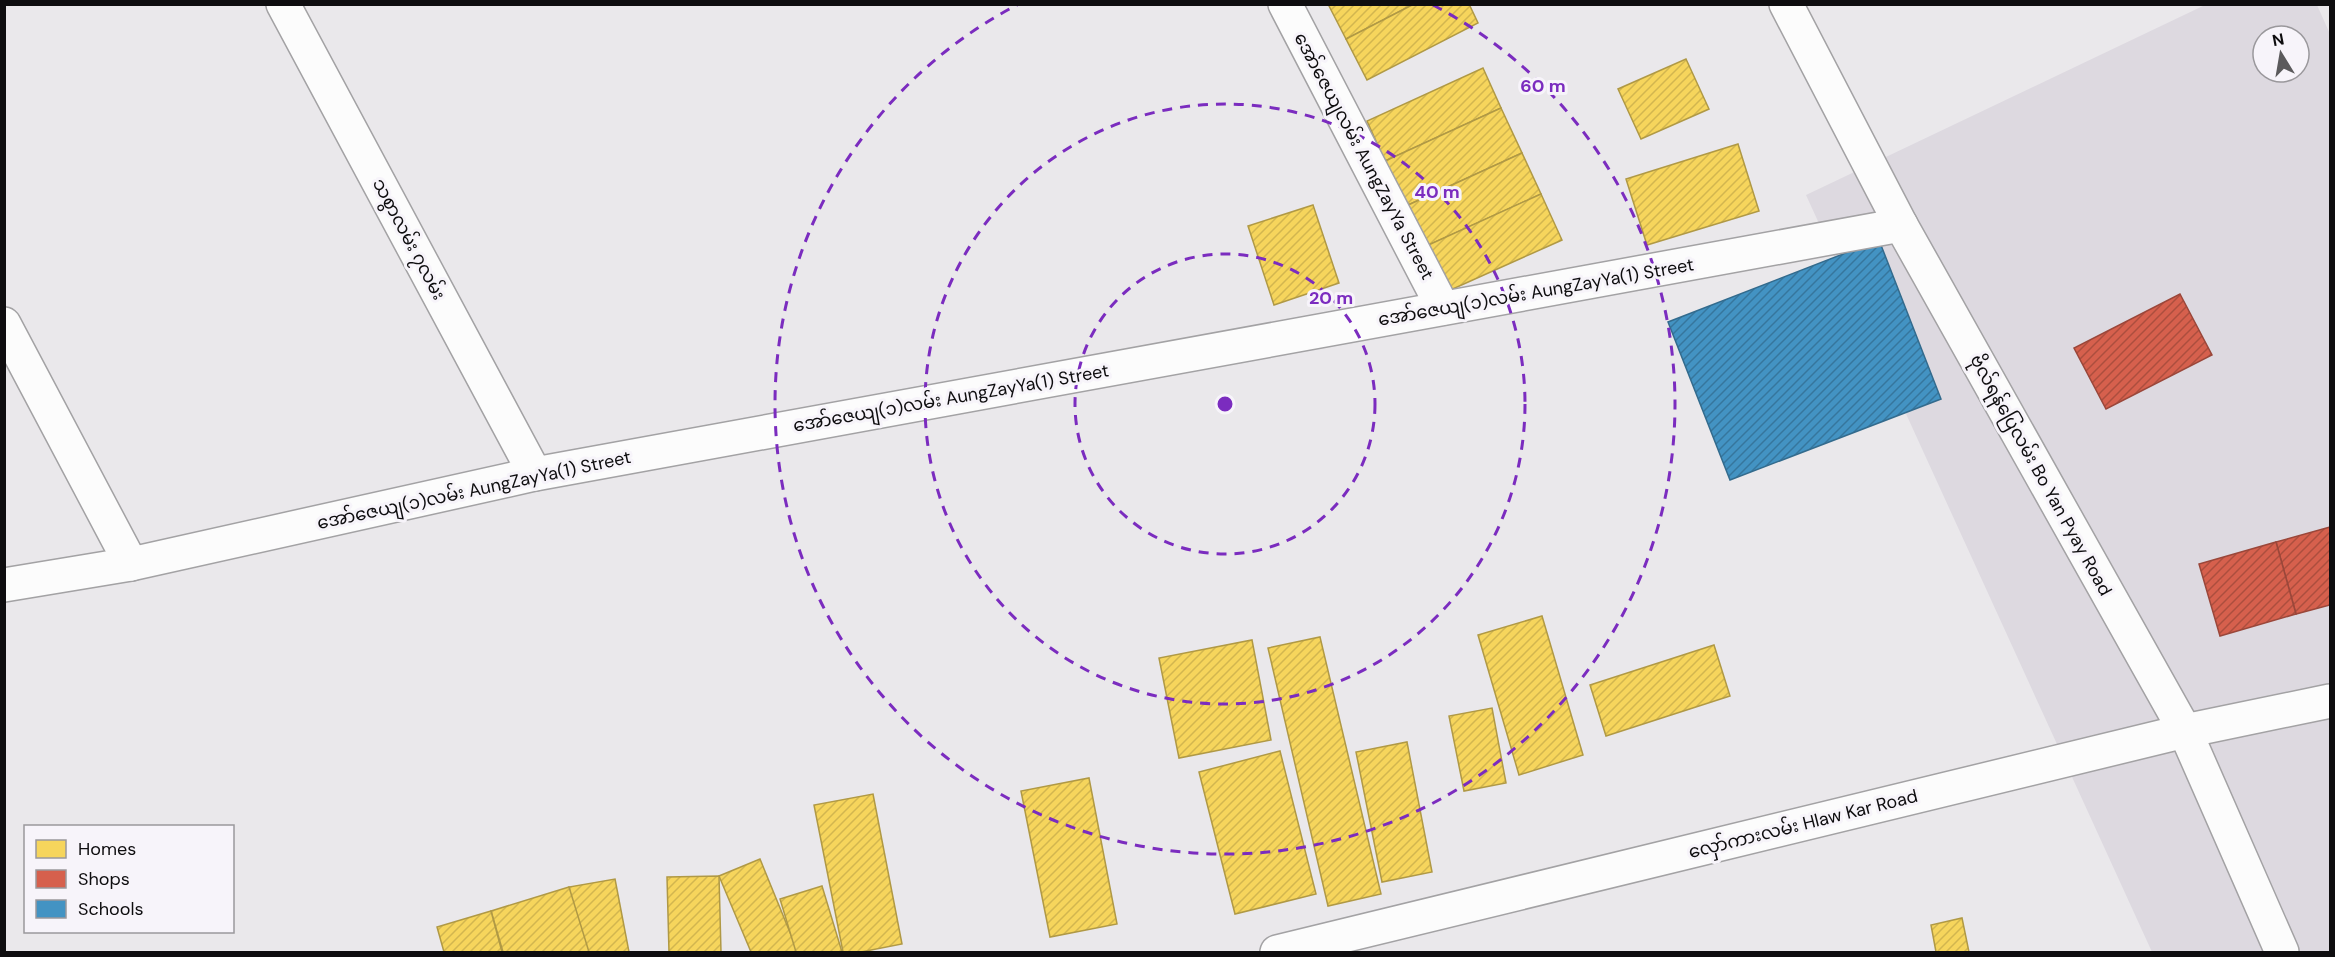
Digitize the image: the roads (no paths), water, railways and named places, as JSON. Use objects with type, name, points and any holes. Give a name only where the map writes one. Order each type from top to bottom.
[{"type":"street","name":"သစွာလမ်း ၇လမ်း","points":[[282,4],[535,474]]},
{"type":"street","name":"အော်ဇေယျလမ်း AungZayYa Street","points":[[1284,4],[1443,308]]},
{"type":"street","name":"ဗိုလ်ရန်ပြေလမ်း Bo Yan Pyay Road","points":[[1786,4],[1901,225],[2185,730],[2282,952]]},
{"type":"street","name":"အော်ဇေယျ(၁)လမ်း AungZayYa(1) Street","points":[[4,585],[131,564],[535,474],[1901,225]]},
{"type":"street","points":[[4,324],[131,564]]},
{"type":"street","name":"လှော်ကားလမ်း Hlaw Kar Road","points":[[1277,952],[2185,730],[2331,701]]}]
